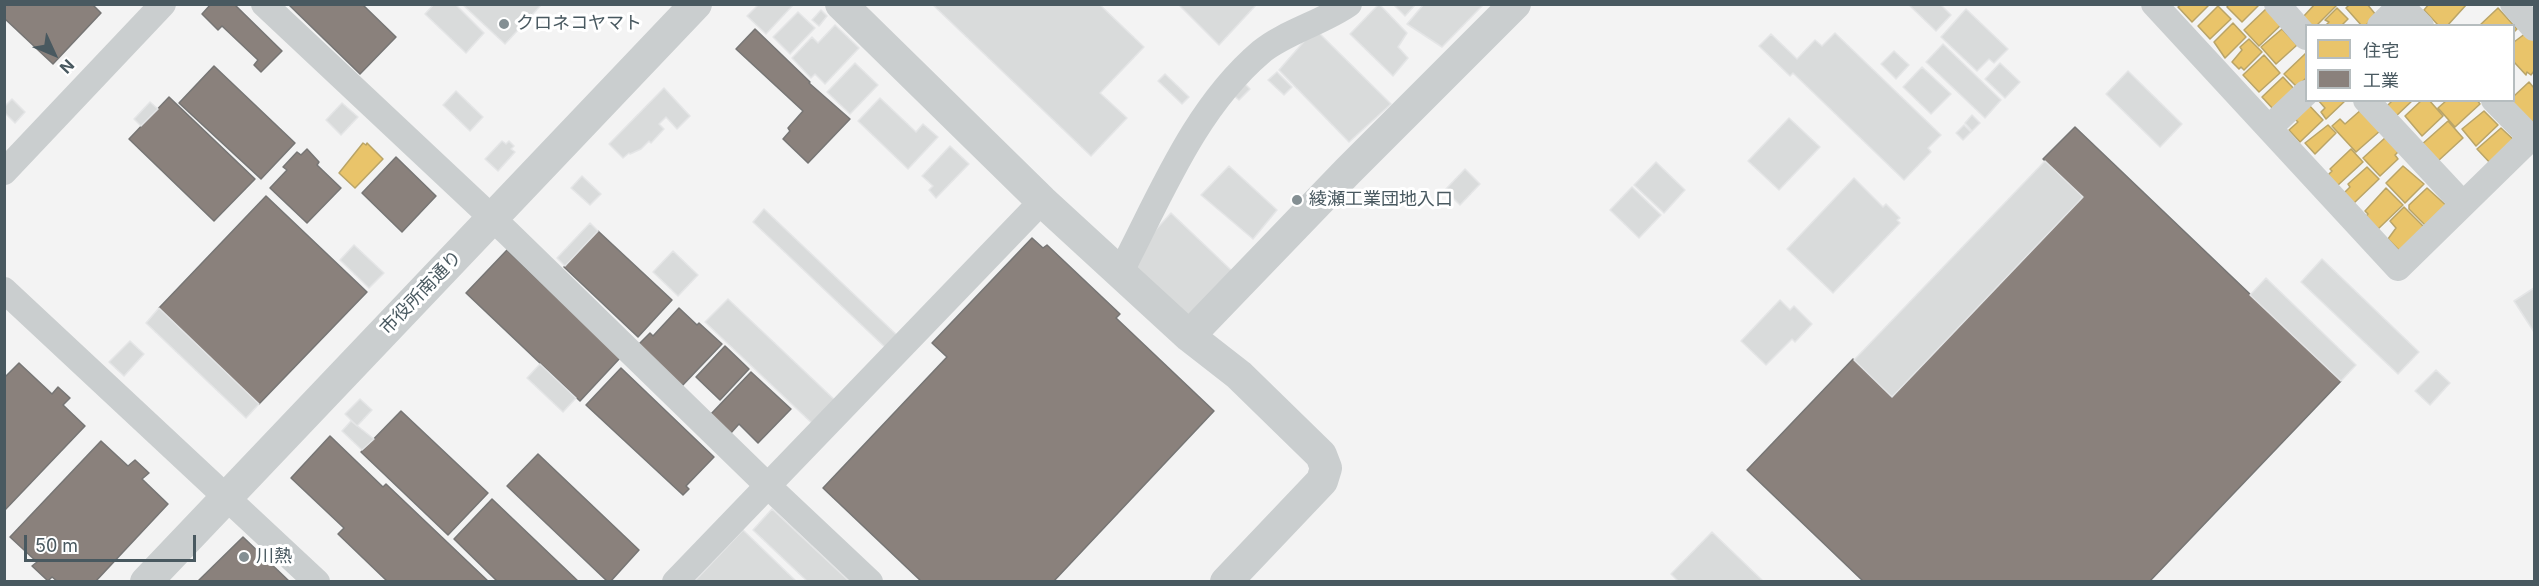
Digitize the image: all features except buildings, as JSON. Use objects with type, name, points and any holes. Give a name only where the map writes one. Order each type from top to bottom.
[{"type":"street","points":[[4,172],[163,4]]},
{"type":"street","points":[[264,4],[493,219],[870,582]]},
{"type":"street","name":"市役所南通り","points":[[146,582],[696,4]]},
{"type":"street","points":[[841,4],[1042,201],[1189,336],[1239,375],[1322,455],[1326,468],[1322,481],[1226,582]]},
{"type":"street","points":[[1120,273],[1182,153],[1209,109],[1263,51],[1349,4]]},
{"type":"street","points":[[1189,336],[1353,166],[1515,4]]},
{"type":"street","points":[[2154,4],[2398,268],[2533,136],[2496,102]]},
{"type":"street","points":[[2277,4],[2305,35]]},
{"type":"street","points":[[2513,4],[2535,28]]},
{"type":"street","points":[[2382,24],[2402,5],[2419,24]]},
{"type":"street","points":[[2269,128],[2305,95]]},
{"type":"street","points":[[2368,102],[2463,204]]},
{"type":"street","points":[[675,582],[1042,201]]},
{"type":"street","points":[[4,290],[316,582]]},
{"type":"place","name":"クロネコヤマト","points":[[504,24]]},
{"type":"place","name":"綾瀬工業団地入口","points":[[1297,200]]},
{"type":"place","name":"川熱","points":[[244,557]]}]
